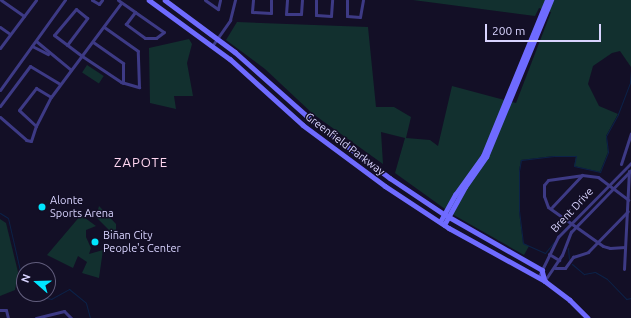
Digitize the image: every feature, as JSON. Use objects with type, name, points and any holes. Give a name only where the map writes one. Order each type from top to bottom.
[{"type":"main road","name":"Greenfield Parkway","points":[[149,0],[212,46],[258,84],[303,125],[442,224],[511,264],[545,280],[565,295],[588,318]]},
{"type":"main road","name":"Greenfield Parkway","points":[[165,0],[217,38],[317,124],[390,178],[446,216],[542,270]]},
{"type":"main road","points":[[442,224],[483,156],[548,1]]},
{"type":"main road","points":[[258,84],[264,78]]},
{"type":"main road","points":[[509,251],[511,264]]},
{"type":"main road","points":[[542,270],[545,280]]},
{"type":"street","points":[[1,0],[24,16]]},
{"type":"street","points":[[0,48],[36,0]]},
{"type":"street","points":[[0,90],[65,0]]},
{"type":"street","points":[[92,0],[99,4],[102,0]]},
{"type":"street","points":[[118,0],[164,32],[156,38],[145,38],[126,24],[135,12]]},
{"type":"street","points":[[205,0],[217,9],[220,0]]},
{"type":"street","points":[[212,46],[230,20],[235,0]]},
{"type":"street","points":[[253,0],[252,12],[271,13],[271,0]]},
{"type":"street","points":[[287,0],[286,14],[301,14],[302,0]]},
{"type":"street","points":[[316,0],[316,15],[331,16],[332,0]]},
{"type":"street","points":[[347,0],[347,16],[360,17],[363,0]]},
{"type":"street","points":[[0,117],[29,141],[33,139],[36,126],[51,97],[121,2]]},
{"type":"street","points":[[67,45],[86,18],[76,9],[54,35],[67,45],[82,56],[123,83],[139,87],[138,50],[104,26]]},
{"type":"street","points":[[0,27],[10,34]]},
{"type":"street","points":[[36,41],[50,55]]},
{"type":"street","points":[[93,42],[123,63],[123,83]]},
{"type":"street","points":[[32,46],[50,55],[71,70]]},
{"type":"street","points":[[0,106],[30,66],[60,84]]},
{"type":"street","points":[[36,126],[19,110],[36,88],[51,97]]},
{"type":"street","points":[[621,164],[631,134]]},
{"type":"street","name":"Brent Drive","points":[[538,278],[558,237],[573,223],[609,183],[631,163]]},
{"type":"street","points":[[624,269],[630,170]]},
{"type":"street","name":"Brent Drive","points":[[545,280],[555,268],[577,226],[613,186],[630,170]]},
{"type":"street","points":[[552,207],[582,175]]},
{"type":"street","points":[[625,247],[610,248],[596,242],[546,203],[544,185],[548,180],[582,175],[601,178],[613,186],[628,200]]},
{"type":"street","points":[[555,268],[566,267],[573,257],[588,252],[596,242],[628,211]]},
{"type":"street","points":[[549,254],[559,260]]},
{"type":"street","points":[[2,310],[8,318]]},
{"type":"street","points":[[36,318],[42,314],[64,311],[71,318]]},
{"type":"street","points":[[42,314],[45,318]]},
{"type":"green space","points":[[413,0],[631,0],[631,67],[620,51],[612,53],[593,66],[588,84],[599,106],[618,114],[606,136],[608,152],[600,172],[574,166],[576,156],[554,156],[521,160],[519,171],[519,211],[523,243],[529,246],[524,255],[452,214],[395,173],[405,138],[381,132],[383,164],[313,114],[265,69],[226,40],[237,22],[368,27],[376,107],[394,107],[411,117],[406,138],[430,140],[438,146],[452,86],[516,103],[551,12],[539,8],[535,16]]},
{"type":"green space","points":[[189,39],[192,44],[187,63],[193,96],[174,96],[176,109],[150,103],[149,48]]},
{"type":"green space","points":[[87,65],[104,76],[99,83],[82,73]]},
{"type":"green space","points":[[99,206],[116,224],[116,237],[96,217]]},
{"type":"green space","points":[[81,215],[96,226],[86,230],[86,237],[91,248],[89,254],[103,250],[99,278],[82,273],[87,262],[78,256],[73,268],[47,255]]},
{"type":"green space","points":[[0,219],[6,223],[16,264],[16,284],[15,290],[0,296]]},
{"type":"waterway","points":[[554,242],[545,253],[523,243],[519,211],[519,171],[521,160],[554,156],[576,156],[574,166],[600,172],[608,152],[606,136],[618,114],[630,82],[631,70]]},
{"type":"waterway","points":[[0,213],[8,218],[18,262]]},
{"type":"waterway","points":[[568,248],[569,259]]},
{"type":"waterway","points":[[572,264],[584,274],[595,272],[607,279],[626,299],[631,298]]},
{"type":"waterway","points":[[56,296],[69,289],[86,303],[90,318]]},
{"type":"place","name":"Alonte Sports Arena","points":[[42,207]]},
{"type":"place","name":"Biñan City People's Center","points":[[95,242]]},
{"type":"district","name":"ZAPOTE","points":[[141,162]]}]
